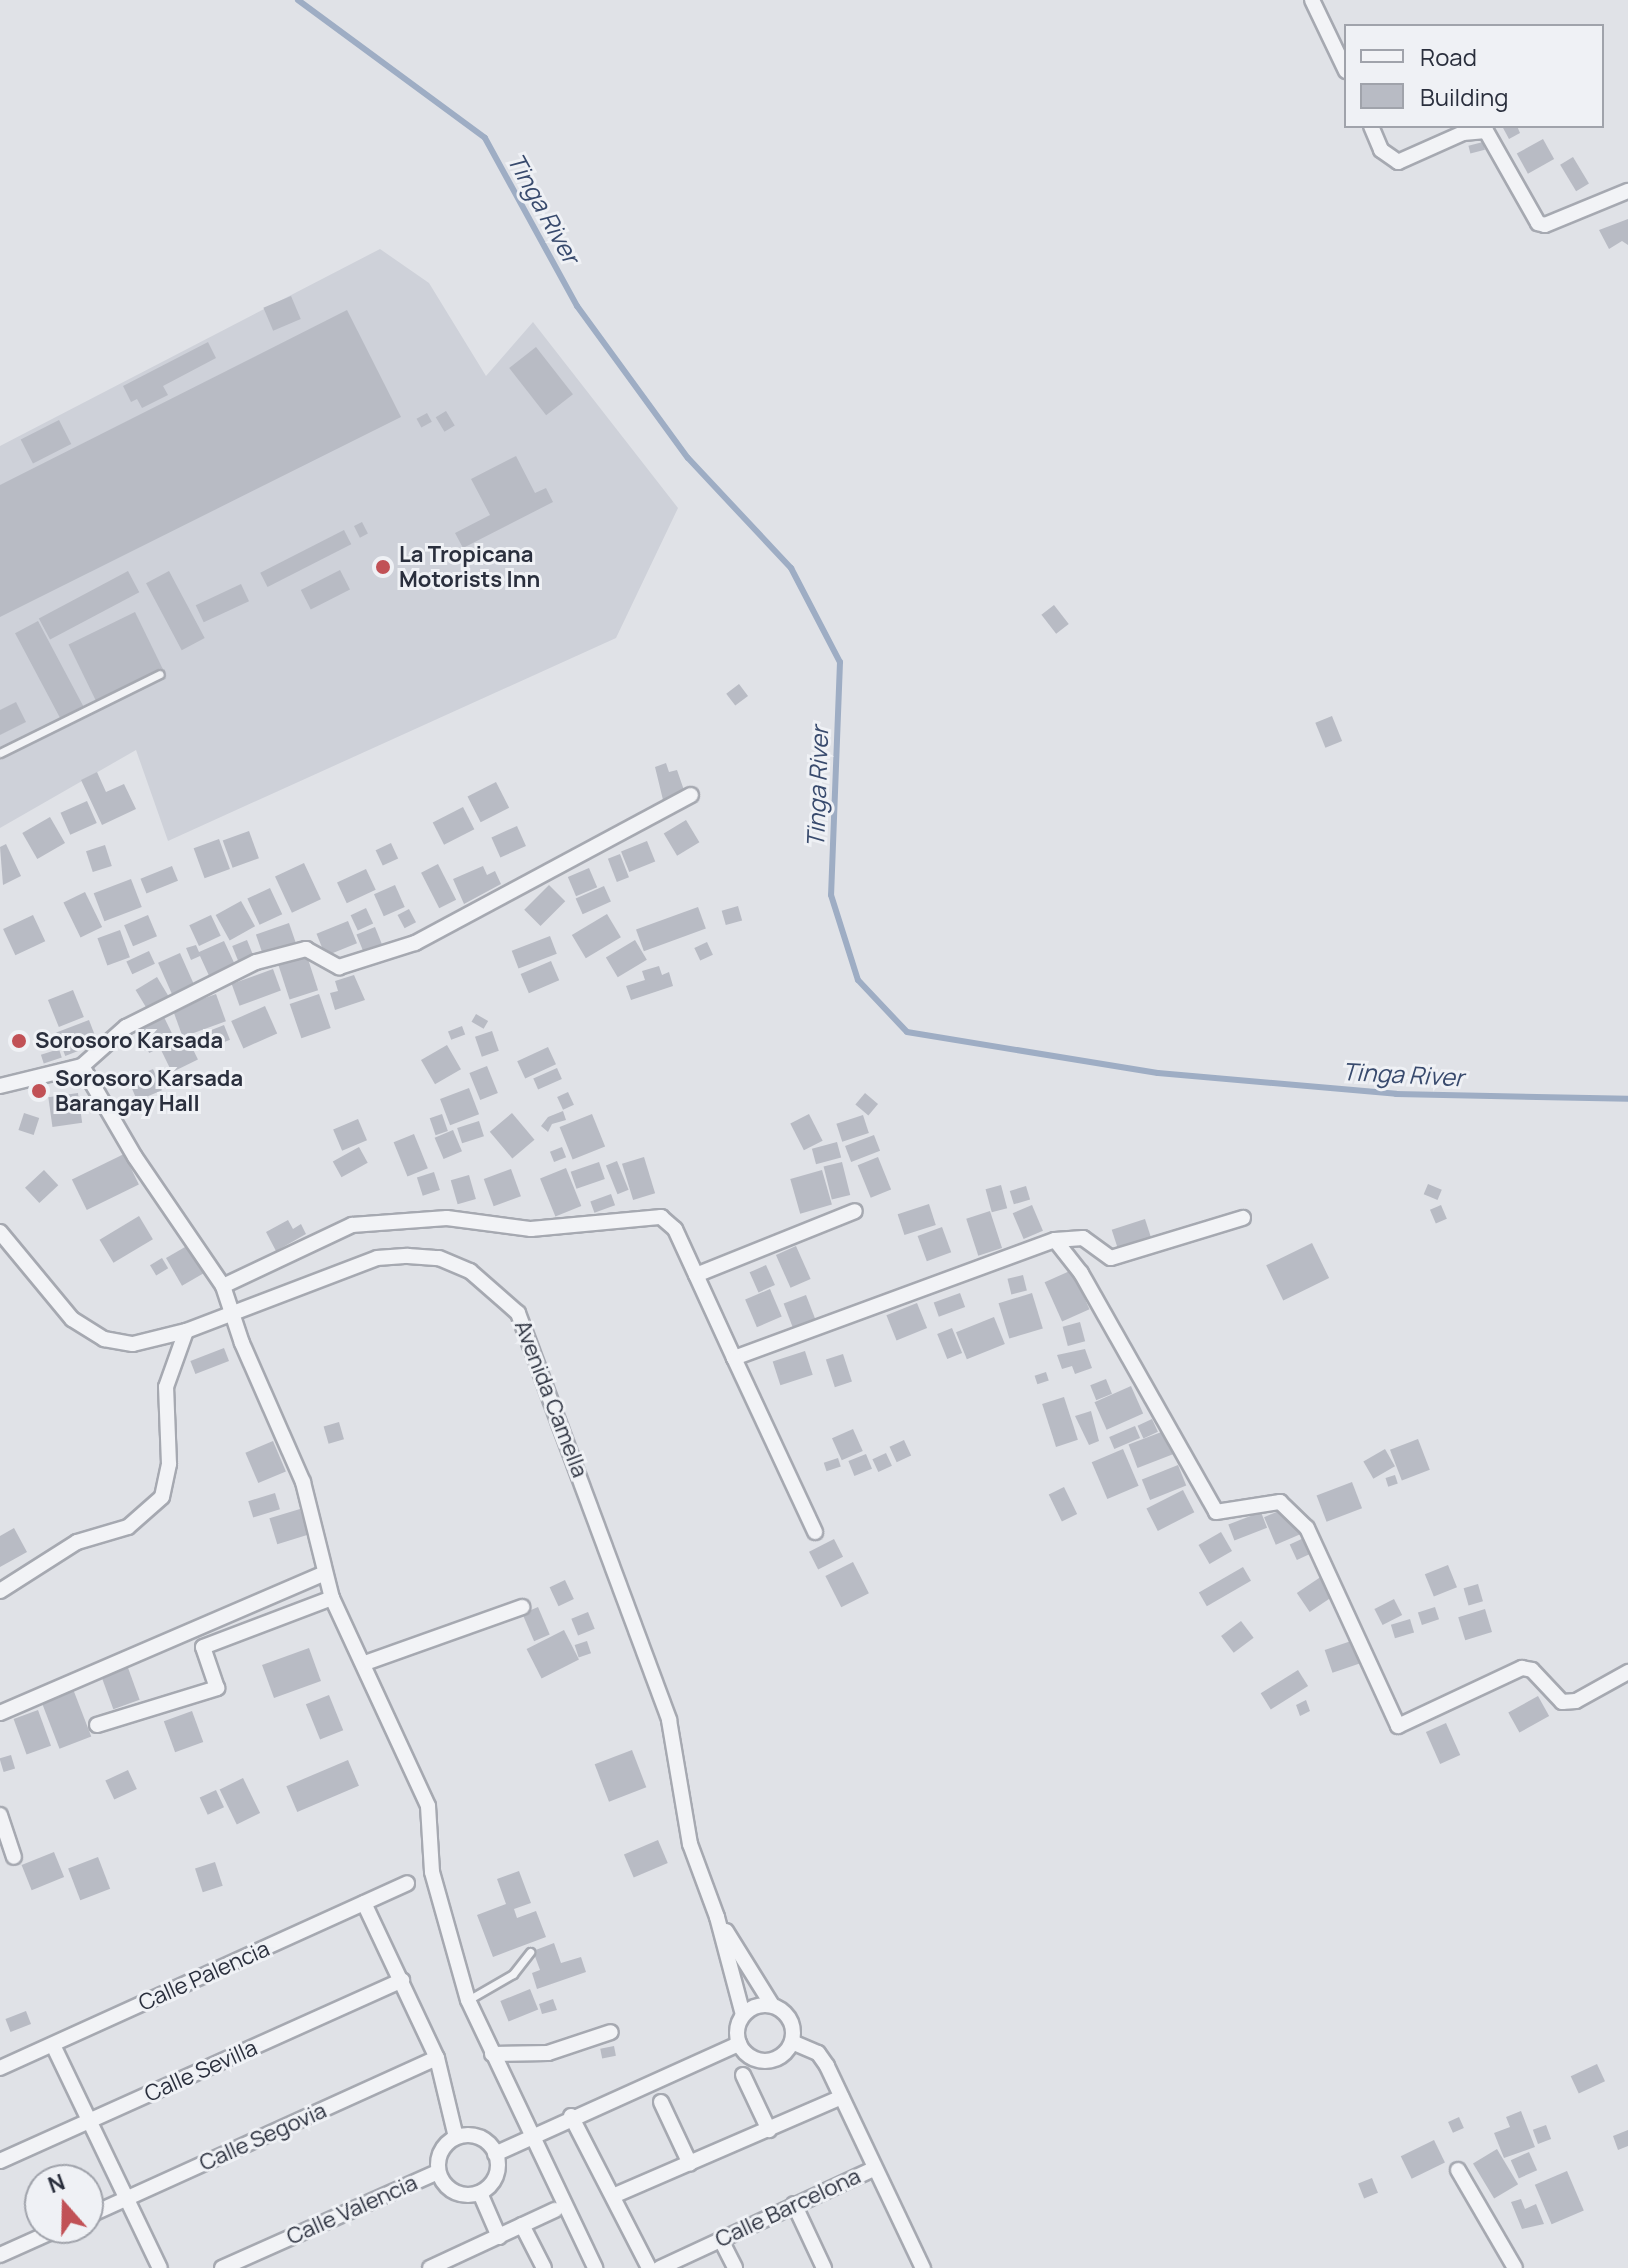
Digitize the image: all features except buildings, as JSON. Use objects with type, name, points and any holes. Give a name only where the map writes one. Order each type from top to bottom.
[{"type":"street","points":[[1312,0],[1344,67]]},
{"type":"street","points":[[1372,128],[1381,150],[1398,162],[1463,133],[1486,131],[1538,223],[1545,225],[1628,191]]},
{"type":"street","points":[[0,1086],[82,1066],[126,1027],[256,962],[306,949],[339,967],[415,943],[691,795]]},
{"type":"street","points":[[82,1066],[135,1157],[223,1286],[242,1343],[303,1482],[323,1574],[332,1598],[365,1663],[428,1806],[432,1872],[468,2000],[529,2136],[595,2268]]},
{"type":"street","points":[[696,1275],[855,1211]]},
{"type":"street","points":[[223,1286],[352,1225],[447,1218],[531,1229],[661,1217],[675,1229],[815,1532]]},
{"type":"street","points":[[734,1358],[1055,1240],[1083,1238],[1111,1258],[1243,1218]]},
{"type":"street","name":"Avenida Camella","points":[[0,1232],[72,1319],[104,1339],[133,1344],[186,1331],[377,1258],[439,1258],[470,1271],[518,1313],[669,1720],[690,1844],[717,1917],[743,2015]]},
{"type":"street","points":[[1055,1240],[1081,1273],[1216,1512],[1280,1502],[1307,1528],[1398,1726],[1522,1668],[1532,1670],[1562,1702],[1576,1701],[1628,1672]]},
{"type":"street","points":[[0,1591],[77,1542],[128,1527],[162,1497],[169,1464],[166,1387],[186,1331]]},
{"type":"street","points":[[0,1713],[323,1574]]},
{"type":"street","points":[[97,1725],[217,1688],[203,1647],[332,1598]]},
{"type":"street","points":[[365,1663],[522,1607]]},
{"type":"street","points":[[0,1815],[14,1857]]},
{"type":"street","name":"Calle Palencia","points":[[0,2068],[407,1883]]},
{"type":"street","points":[[364,1903],[437,2058],[456,2137]]},
{"type":"street","name":"Avenida Camella","points":[[717,1917],[772,2005]]},
{"type":"street","name":"Calle Sevilla","points":[[0,2161],[402,1980]]},
{"type":"street","points":[[772,2005],[790,2020],[792,2042],[777,2058],[766,2061],[755,2059],[739,2044],[743,2015],[756,2006],[772,2005]]},
{"type":"street","points":[[492,2054],[548,2053],[611,2032]]},
{"type":"street","points":[[792,2042],[818,2053],[923,2268]]},
{"type":"street","points":[[495,2154],[571,2116],[739,2044]]},
{"type":"street","points":[[53,2045],[124,2200],[160,2268]]},
{"type":"street","name":"Calle Segovia","points":[[104,2209],[437,2058]]},
{"type":"street","points":[[743,2075],[769,2130]]},
{"type":"street","points":[[613,2196],[842,2097]]},
{"type":"street","points":[[661,2102],[690,2164]]},
{"type":"street","points":[[571,2116],[649,2268]]},
{"type":"street","points":[[478,2136],[495,2154],[496,2177],[480,2193],[452,2192],[438,2172],[444,2146],[456,2137],[478,2136]]},
{"type":"street","name":"Calle Barcelona","points":[[660,2268],[873,2169]]},
{"type":"street","points":[[1458,2170],[1515,2268]]},
{"type":"street","name":"Calle Valencia","points":[[222,2268],[438,2172]]},
{"type":"street","points":[[480,2193],[499,2237]]},
{"type":"street","points":[[794,2204],[824,2268]]},
{"type":"street","points":[[430,2268],[555,2210]]},
{"type":"street","points":[[522,2225],[544,2268]]},
{"type":"street","points":[[721,2240],[735,2268]]},
{"type":"street","points":[[0,2255],[24,2244]]},
{"type":"lane","points":[[0,753],[160,674]]},
{"type":"lane","points":[[468,2000],[513,1974],[530,1952]]},
{"type":"shaded area","name":"La Tropicana Motorists Inn","points":[[380,249],[429,283],[486,376],[533,322],[678,508],[616,638],[168,841],[136,750],[0,828],[0,446]]},
{"type":"waterway","name":"Tinga River","points":[[298,0],[485,138],[577,306],[688,458],[791,568],[840,662],[831,895],[858,980],[907,1032],[1158,1073],[1396,1094],[1628,1099]]},
{"type":"place","name":"La Tropicana Motorists Inn","points":[[383,567]]},
{"type":"place","name":"Sorosoro Karsada","points":[[19,1041]]},
{"type":"place","name":"Sorosoro Karsada Barangay Hall","points":[[39,1091]]}]
